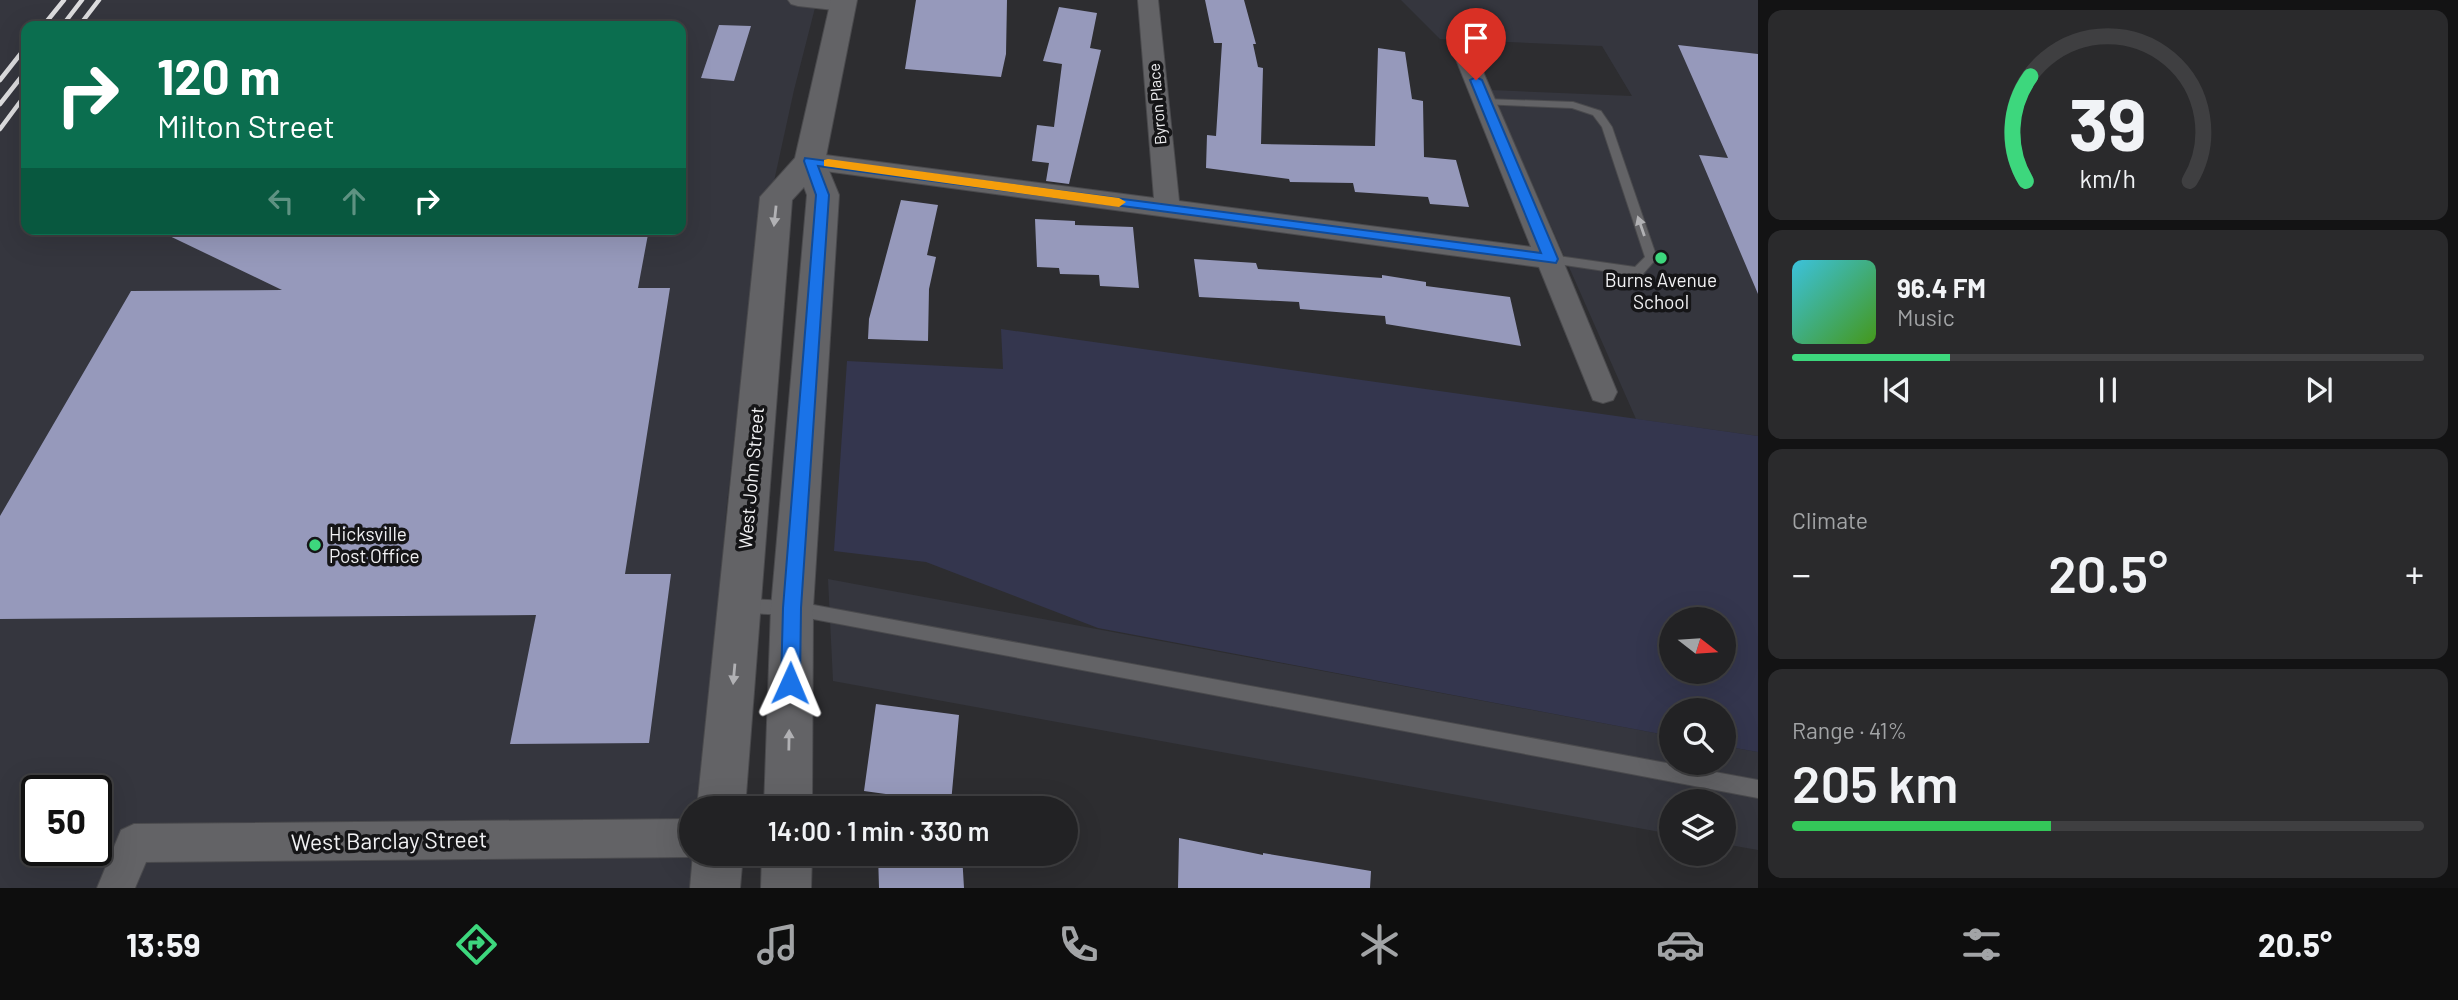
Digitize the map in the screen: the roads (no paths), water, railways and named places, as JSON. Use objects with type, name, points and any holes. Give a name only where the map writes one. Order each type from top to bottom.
[{"type":"main road","points":[[788,796],[792,608],[823,195],[810,161],[843,2]]},
{"type":"main road","name":"West John Street","points":[[723,796],[776,197],[810,161]]},
{"type":"main road","points":[[765,320],[793,331],[813,346]]},
{"type":"main road","points":[[715,888],[717,866]]},
{"type":"main road","points":[[786,888],[787,866]]},
{"type":"street","points":[[798,0],[843,2]]},
{"type":"street","name":"Byron Place","points":[[1148,0],[1167,208]]},
{"type":"street","points":[[1460,42],[1551,259],[1603,392]]},
{"type":"street","points":[[810,161],[1551,259]]},
{"type":"street","name":"West Barclay Street","points":[[116,888],[134,843],[679,838]]},
{"type":"lane","points":[[1485,102],[1573,105],[1597,113],[1607,127],[1651,258],[1638,272],[1551,259]]},
{"type":"lane","points":[[740,606],[792,608],[1758,789]]},
{"type":"railway","points":[[47,21],[64,0]]},
{"type":"railway","points":[[66,21],[82,0]]},
{"type":"railway","points":[[83,21],[99,0]]},
{"type":"railway","points":[[0,80],[21,53]]},
{"type":"railway","points":[[0,104],[21,77]]},
{"type":"railway","points":[[0,129],[21,101]]},
{"type":"place","name":"Burns Avenue School","points":[[1661,258]]},
{"type":"place","name":"Hicksville Post Office","points":[[315,545]]}]
